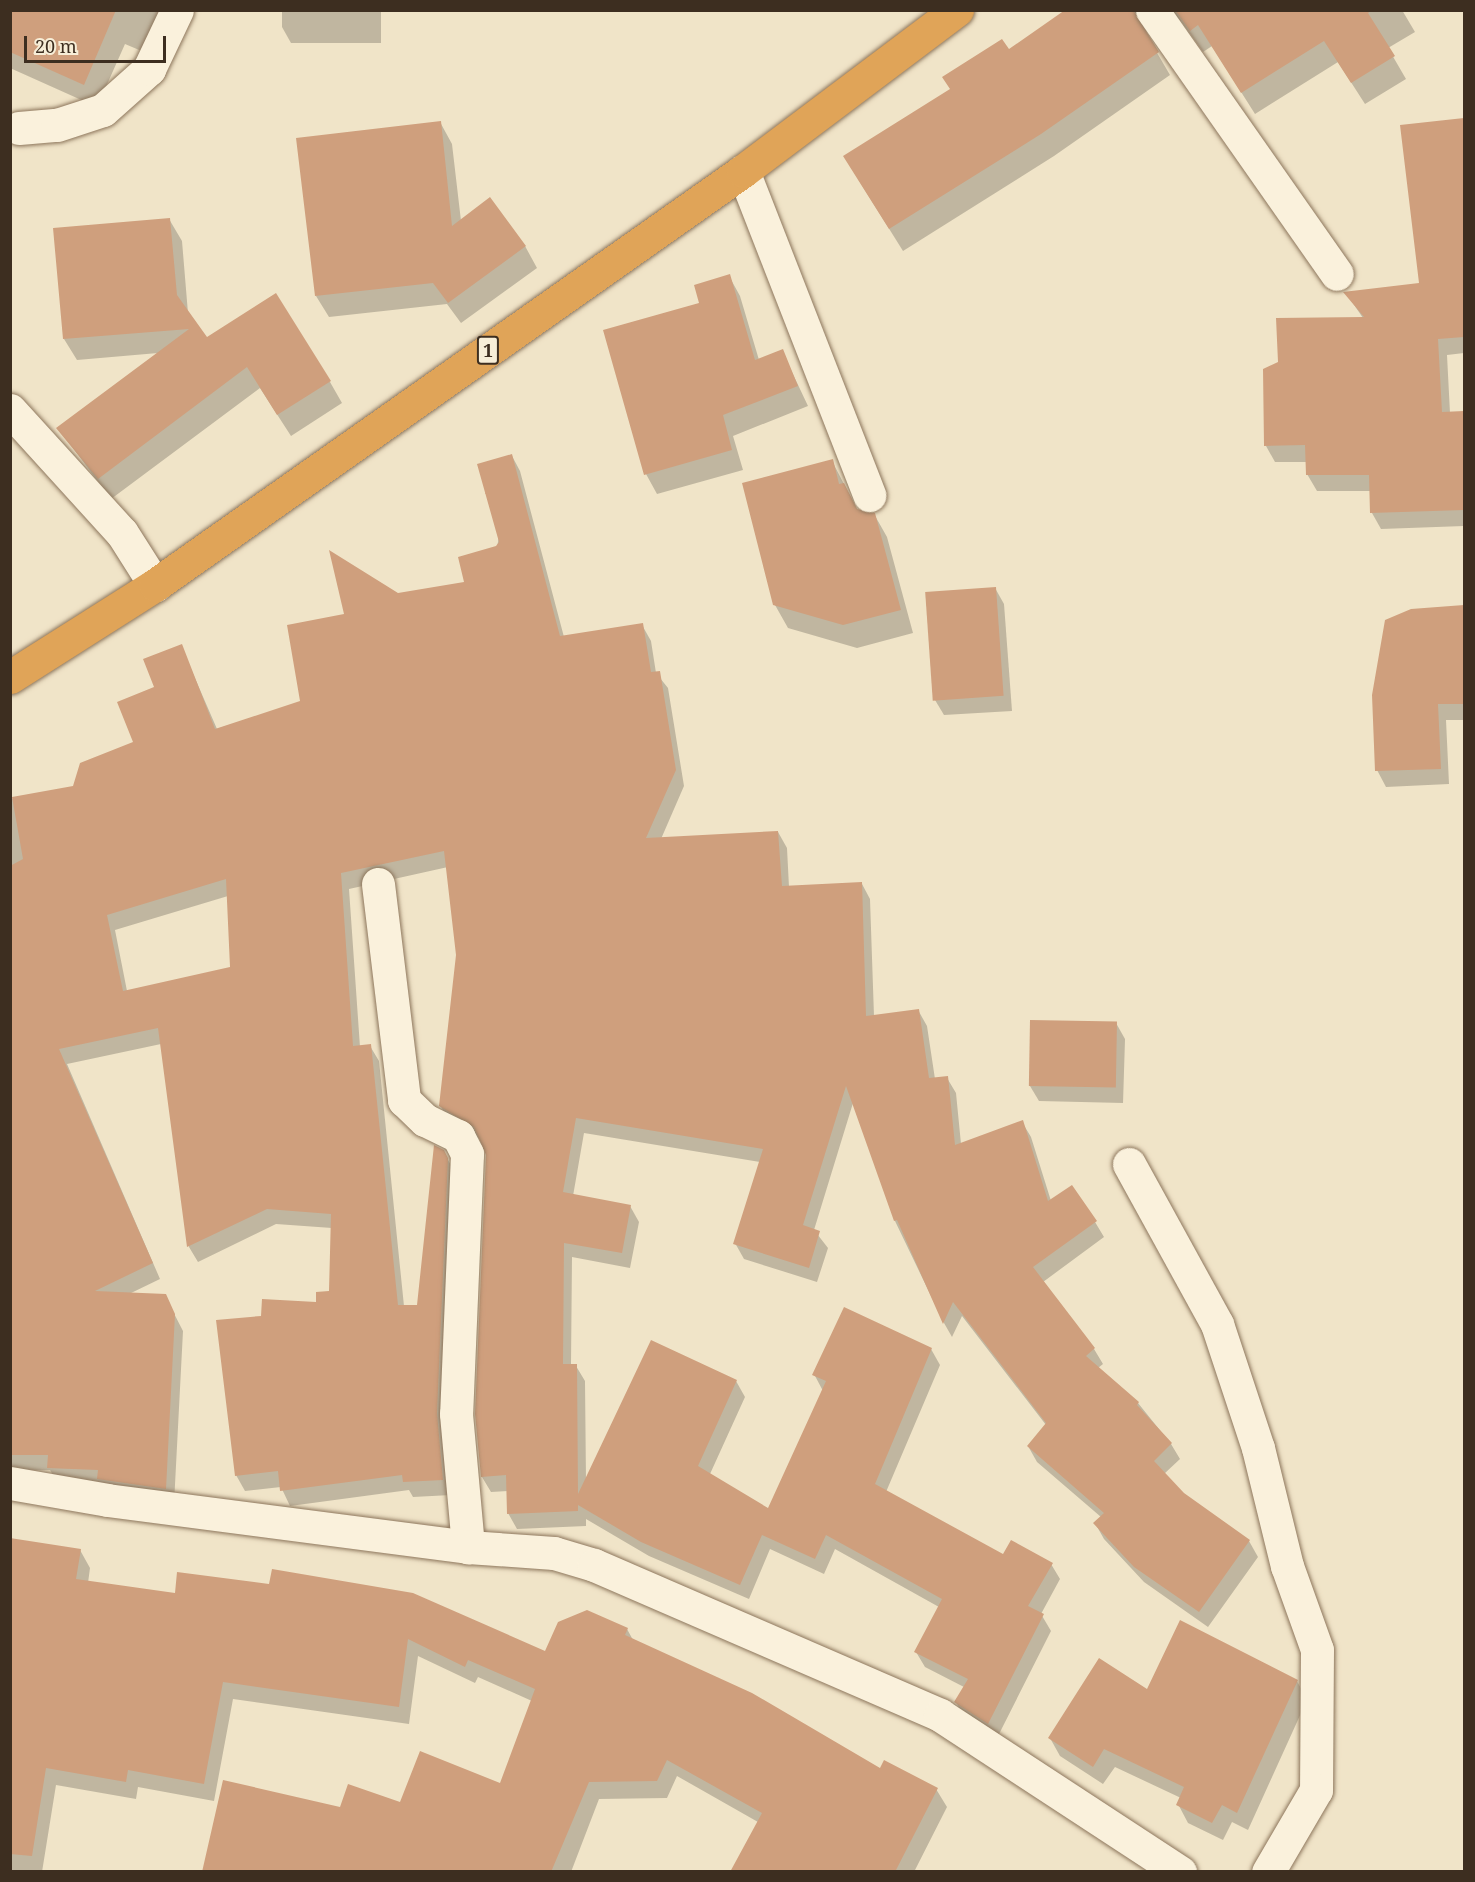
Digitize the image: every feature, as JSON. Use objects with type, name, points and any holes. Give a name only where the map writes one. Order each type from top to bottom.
[{"type":"highway","name":"1","points":[[10,677],[155,585],[743,171],[957,10]]},
{"type":"street","points":[[14,131],[57,125],[103,110],[149,69],[177,10]]},
{"type":"street","points":[[1152,10],[1337,274]]},
{"type":"street","points":[[743,171],[869,495]]},
{"type":"street","points":[[10,410],[122,533],[155,585]]},
{"type":"street","points":[[378,884],[404,1100],[425,1120],[458,1136],[467,1154],[456,1414],[468,1547]]},
{"type":"street","points":[[1129,1164],[1217,1324],[1258,1448],[1287,1566],[1317,1650],[1317,1790],[1268,1872]]},
{"type":"street","points":[[10,1483],[107,1500],[468,1547],[554,1553],[594,1564],[940,1715],[1179,1872]]},
{"type":"building","points":[[10,10],[116,10],[84,85],[10,52]]},
{"type":"building","points":[[1065,10],[1133,10],[1159,52],[1041,134],[889,229],[843,156],[950,89],[942,77],[1002,39],[1009,49]]},
{"type":"building","points":[[1175,10],[1372,10],[1368,13],[1395,56],[1351,83],[1324,41],[1241,93],[1198,25],[1190,31]]},
{"type":"building","points":[[1464,118],[1464,337],[1438,339],[1442,412],[1464,411],[1464,510],[1370,513],[1369,475],[1306,475],[1305,445],[1264,446],[1263,369],[1278,362],[1276,318],[1364,317],[1343,292],[1419,283],[1400,125]]},
{"type":"building","points":[[441,121],[452,226],[490,197],[526,246],[448,303],[433,283],[315,296],[296,138]]},
{"type":"building","points":[[170,218],[177,295],[207,337],[276,293],[331,381],[277,415],[247,367],[98,479],[56,428],[189,329],[63,339],[53,228]]},
{"type":"building","points":[[730,274],[755,360],[783,349],[798,386],[723,415],[732,450],[644,475],[603,330],[699,303],[694,285]]},
{"type":"building","points":[[512,454],[560,636],[643,623],[651,672],[660,671],[676,770],[646,838],[778,831],[782,886],[862,882],[866,1016],[919,1009],[929,1078],[948,1076],[955,1145],[1023,1120],[1048,1201],[1072,1185],[1097,1221],[1033,1267],[1095,1348],[1086,1356],[1139,1402],[1137,1405],[1172,1443],[1154,1461],[1184,1493],[1250,1540],[1199,1612],[1134,1567],[1093,1523],[1104,1513],[1027,1446],[1046,1423],[953,1302],[943,1324],[897,1220],[894,1221],[846,1086],[803,1225],[820,1231],[809,1268],[733,1244],[763,1149],[576,1118],[563,1192],[631,1205],[622,1253],[564,1243],[563,1364],[577,1364],[578,1494],[651,1340],[737,1380],[698,1466],[768,1508],[826,1381],[812,1375],[844,1307],[932,1348],[875,1484],[1003,1554],[1011,1540],[1053,1563],[1028,1606],[1044,1614],[988,1724],[954,1702],[968,1679],[914,1652],[942,1599],[826,1535],[815,1559],[762,1535],[740,1585],[641,1542],[578,1505],[578,1511],[507,1514],[506,1475],[481,1477],[475,1414],[486,1155],[474,1127],[439,1106],[456,955],[444,851],[341,873],[353,1046],[371,1044],[398,1305],[417,1305],[434,1145],[444,1150],[448,1158],[437,1413],[443,1480],[403,1482],[402,1475],[280,1491],[278,1471],[235,1476],[216,1320],[261,1316],[262,1299],[316,1302],[316,1292],[329,1291],[331,1214],[267,1209],[187,1247],[158,1028],[59,1049],[153,1263],[95,1291],[166,1294],[175,1314],[166,1489],[97,1479],[98,1470],[47,1468],[48,1455],[10,1455],[10,866],[23,859],[12,797],[73,786],[80,763],[133,742],[117,702],[154,687],[143,659],[182,644],[215,729],[300,701],[287,625],[344,614],[329,550],[398,593],[464,582],[458,557],[496,546],[499,542],[477,464]],"holes":[[[226,879],[230,967],[123,991],[107,915]]]},
{"type":"building","points":[[833,459],[839,484],[844,483],[857,509],[875,513],[901,610],[843,625],[773,605],[742,483]]},
{"type":"building","points":[[996,587],[1004,696],[933,701],[925,592]]},
{"type":"building","points":[[1464,605],[1464,704],[1438,704],[1441,769],[1375,771],[1372,695],[1385,620],[1411,609]]},
{"type":"building","points":[[1030,1020],[1117,1022],[1116,1088],[1029,1086]]},
{"type":"building","points":[[10,1538],[81,1549],[76,1579],[175,1593],[177,1572],[269,1584],[272,1569],[413,1593],[545,1651],[558,1622],[587,1610],[628,1628],[625,1635],[752,1693],[880,1768],[884,1760],[938,1788],[895,1872],[730,1872],[762,1813],[667,1760],[657,1781],[589,1782],[551,1872],[202,1872],[223,1780],[340,1807],[348,1784],[400,1802],[420,1751],[500,1783],[535,1689],[468,1660],[465,1667],[408,1639],[399,1707],[223,1682],[204,1784],[128,1770],[126,1782],[46,1768],[32,1856],[10,1854]]},
{"type":"building","points":[[1180,1620],[1298,1680],[1237,1813],[1222,1805],[1212,1823],[1176,1805],[1184,1787],[1104,1749],[1093,1767],[1048,1738],[1099,1658],[1147,1689]]}]
